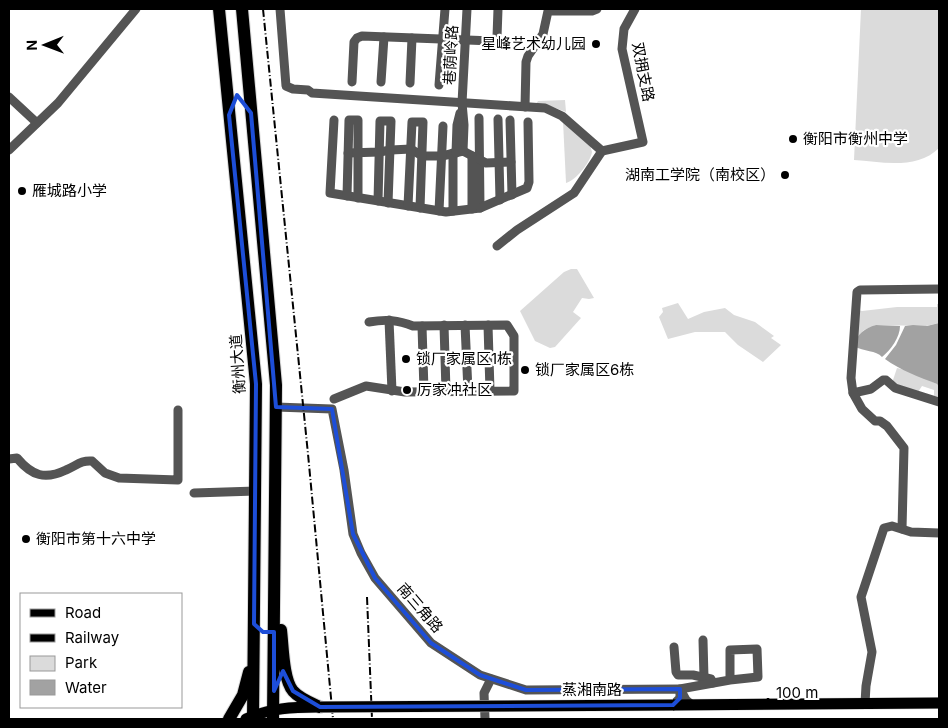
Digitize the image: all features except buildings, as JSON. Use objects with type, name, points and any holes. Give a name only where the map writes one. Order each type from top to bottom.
[{"type":"highway","name":"衡州大道","points":[[219,9],[256,384],[254,653],[251,718]]},
{"type":"highway","points":[[242,9],[276,385],[273,714]]},
{"type":"highway","points":[[229,115],[231,102],[237,95],[246,101],[251,113]]},
{"type":"highway","points":[[275,582],[287,680],[293,691],[320,707]]},
{"type":"highway","points":[[254,624],[257,629],[263,632],[270,630],[274,623]]},
{"type":"highway","points":[[229,719],[243,695],[254,653]]},
{"type":"highway","points":[[274,691],[286,667]]},
{"type":"main road","name":"蒸湘南路","points":[[251,718],[273,714],[292,707],[939,703]]},
{"type":"street","points":[[9,150],[55,102],[130,9]]},
{"type":"street","points":[[9,146],[58,103],[136,9]]},
{"type":"street","points":[[280,9],[286,86],[293,89],[308,90],[312,93],[544,108],[562,116],[602,151],[574,193],[517,230],[498,246]]},
{"type":"street","points":[[439,85],[445,9]]},
{"type":"street","name":"巷荫岭路","points":[[465,155],[457,125],[462,103],[467,9]]},
{"type":"street","points":[[352,82],[354,42],[357,38],[362,36],[493,41],[497,37],[498,9]]},
{"type":"street","points":[[525,106],[526,62],[543,34],[548,11],[592,11],[596,9]]},
{"type":"street","name":"双拥支路","points":[[602,151],[643,142],[622,49],[624,29],[635,9]]},
{"type":"street","points":[[381,82],[384,37]]},
{"type":"street","points":[[410,82],[412,38]]},
{"type":"street","points":[[9,97],[36,122]]},
{"type":"street","points":[[453,211],[465,155],[479,118]]},
{"type":"street","points":[[498,119],[500,200]]},
{"type":"street","points":[[334,120],[330,193],[439,211],[476,208],[526,188],[529,182],[528,122]]},
{"type":"street","points":[[347,196],[349,120],[358,120],[358,198]]},
{"type":"street","points":[[510,120],[512,195]]},
{"type":"street","points":[[378,201],[380,121],[391,121],[388,203]]},
{"type":"street","points":[[408,206],[412,122],[423,122],[420,208]]},
{"type":"street","points":[[439,211],[444,126]]},
{"type":"street","points":[[348,152],[411,149],[422,156],[465,155],[486,162],[511,162]]},
{"type":"street","points":[[465,155],[476,208]]},
{"type":"street","points":[[902,529],[904,448],[887,426],[880,421],[875,421],[862,409],[853,393],[850,367],[857,292],[860,290],[939,289]]},
{"type":"street","points":[[389,320],[392,391]]},
{"type":"street","points":[[334,399],[366,386],[392,391],[514,391],[514,336],[507,325],[413,326],[399,320],[369,322]]},
{"type":"street","points":[[444,325],[446,391]]},
{"type":"street","points":[[465,325],[468,391]]},
{"type":"street","points":[[488,325],[490,391]]},
{"type":"street","points":[[422,326],[424,391]]},
{"type":"street","points":[[853,393],[871,389],[883,380],[886,380],[895,388],[939,402]]},
{"type":"street","name":"南三角路","points":[[276,407],[332,409],[344,470],[353,534],[360,553],[375,578],[431,643],[480,675],[526,690],[680,689],[758,676],[757,648],[730,650],[730,680]]},
{"type":"street","points":[[9,459],[17,458],[34,473],[50,477],[67,470],[83,460],[92,461],[105,473],[119,478],[178,480],[178,410]]},
{"type":"street","points":[[194,493],[256,491]]},
{"type":"street","points":[[865,704],[872,652],[861,597],[884,528],[892,526],[911,532],[939,533]]},
{"type":"street","points":[[703,640],[704,678]]},
{"type":"street","points":[[674,647],[676,672],[678,675],[693,675],[711,680],[713,683]]},
{"type":"street","points":[[484,719],[484,693],[491,679]]},
{"type":"street","points":[[674,705],[680,698],[680,689]]},
{"type":"street","points":[[680,689],[686,700],[692,705]]},
{"type":"highlighted area","points":[[237,95],[251,113],[276,407],[332,409],[353,534],[375,578],[431,643],[480,675],[526,690],[680,689],[680,698],[673,705],[320,707],[293,691],[283,671],[274,691],[274,632],[263,632],[254,624],[256,384],[229,115]]},
{"type":"green space","points":[[861,9],[939,9],[939,148],[930,155],[910,162],[899,163],[854,160]]},
{"type":"green space","points":[[565,100],[566,112],[545,104],[536,104],[538,101]]},
{"type":"green space","points":[[563,121],[590,145],[592,152],[582,170],[566,183]]},
{"type":"green space","points":[[577,269],[594,298],[582,298],[573,312],[581,318],[555,347],[550,348],[535,341],[520,311],[564,272]]},
{"type":"green space","points":[[678,303],[688,319],[704,312],[725,308],[734,315],[755,322],[774,336],[771,338],[781,345],[763,362],[738,345],[725,332],[695,332],[668,339],[659,317],[663,312],[662,308]]},
{"type":"green space","points":[[937,304],[939,304],[939,323],[926,326],[876,325],[864,330],[854,342],[858,310],[897,307],[937,307]]},
{"type":"green space","points":[[897,368],[909,371],[937,384],[939,387],[939,397],[934,396],[934,390],[922,386],[918,392],[892,383]]},
{"type":"water","points":[[939,323],[939,387],[937,384],[903,370],[885,359],[896,345],[905,326],[927,326]]},
{"type":"water","points":[[876,325],[900,326],[894,343],[882,357],[876,353],[854,346],[862,332]]},
{"type":"railway","points":[[263,9],[333,719]]},
{"type":"railway","points":[[367,597],[372,719]]},
{"type":"place","name":"星峰艺术幼儿园","points":[[596,44]]},
{"type":"place","name":"衡阳市衡州中学","points":[[793,139]]},
{"type":"place","name":"湖南工学院（南校区）","points":[[785,175]]},
{"type":"place","name":"雁城路小学","points":[[22,191]]},
{"type":"place","name":"锁厂家属区1栋","points":[[406,359]]},
{"type":"place","name":"锁厂家属区6栋","points":[[525,370]]},
{"type":"place","name":"厉家冲社区","points":[[407,390]]},
{"type":"place","name":"衡阳市第十六中学","points":[[26,539]]}]
